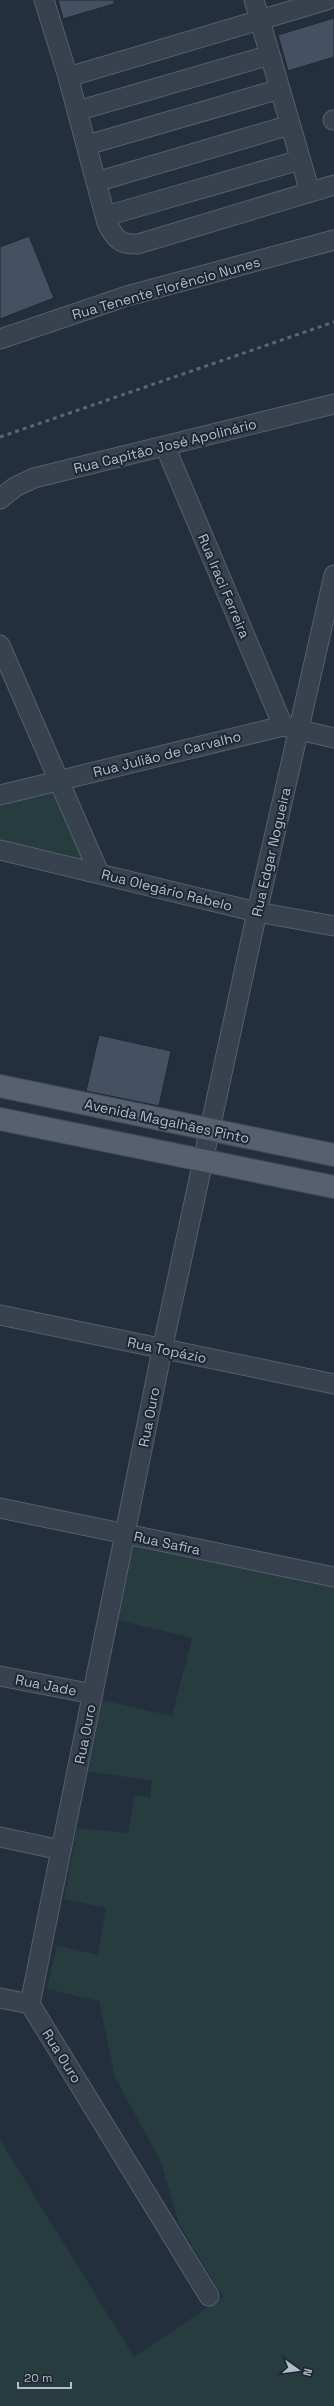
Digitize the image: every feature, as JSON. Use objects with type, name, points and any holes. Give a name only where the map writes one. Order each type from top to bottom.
[{"type":"main road","name":"Avenida Magalhães Pinto","points":[[0,1086],[327,1153]]},
{"type":"main road","points":[[0,1119],[334,1187]]},
{"type":"main road","points":[[312,1182],[327,1153]]},
{"type":"street","points":[[44,0],[68,77],[106,216],[116,240],[122,243],[138,244],[334,185]]},
{"type":"street","points":[[254,0],[310,192]]},
{"type":"street","points":[[68,77],[327,0]]},
{"type":"street","points":[[77,111],[270,56]]},
{"type":"street","points":[[87,146],[280,89]]},
{"type":"street","points":[[96,182],[290,125]]},
{"type":"street","points":[[106,216],[300,160]]},
{"type":"street","name":"Rua Tenente Florêncio Nunes","points":[[0,339],[127,296],[334,240]]},
{"type":"street","name":"Rua Capitão José Apolinário","points":[[0,499],[8,486],[34,478],[334,404]]},
{"type":"street","name":"Rua Iraci Ferreira","points":[[165,446],[291,728]]},
{"type":"street","name":"Rua Edgar Nogueira","points":[[211,1130],[257,912],[291,728],[334,575]]},
{"type":"street","points":[[0,645],[99,873]]},
{"type":"street","name":"Rua Julião de Carvalho","points":[[0,795],[291,728],[334,738]]},
{"type":"street","name":"Rua Olegário Rabelo","points":[[0,850],[257,912],[334,926]]},
{"type":"street","name":"Rua Ouro","points":[[209,2296],[30,2004],[162,1350],[211,1130]]},
{"type":"street","name":"Rua Topázio","points":[[0,1315],[162,1350],[334,1384]]},
{"type":"street","name":"Rua Safira","points":[[0,1508],[334,1578]]},
{"type":"street","name":"Rua Jade","points":[[0,1676],[93,1694]]},
{"type":"street","points":[[0,1837],[61,1850]]},
{"type":"street","points":[[0,1998],[30,2004]]},
{"type":"green space","points":[[60,781],[99,873],[0,850],[0,794]]},
{"type":"green space","points":[[129,1543],[334,1584],[334,2406],[0,2406],[0,2140],[134,2357],[223,2297],[180,2226],[161,2162],[115,2077],[99,2001],[47,1989],[57,1945],[98,1955],[106,1908],[64,1899],[77,1828],[128,1833],[135,1795],[150,1798],[152,1781],[88,1771],[102,1700],[172,1716],[192,1638],[113,1619]]},
{"type":"building","points":[[58,0],[114,0],[114,4],[63,19]]},
{"type":"building","points":[[334,18],[334,57],[288,71],[278,35]]},
{"type":"building","points":[[29,236],[54,298],[0,319],[0,247]]},
{"type":"building","points":[[99,1035],[171,1051],[159,1106],[86,1091]]},
{"type":"railway","points":[[0,437],[334,322]]}]
